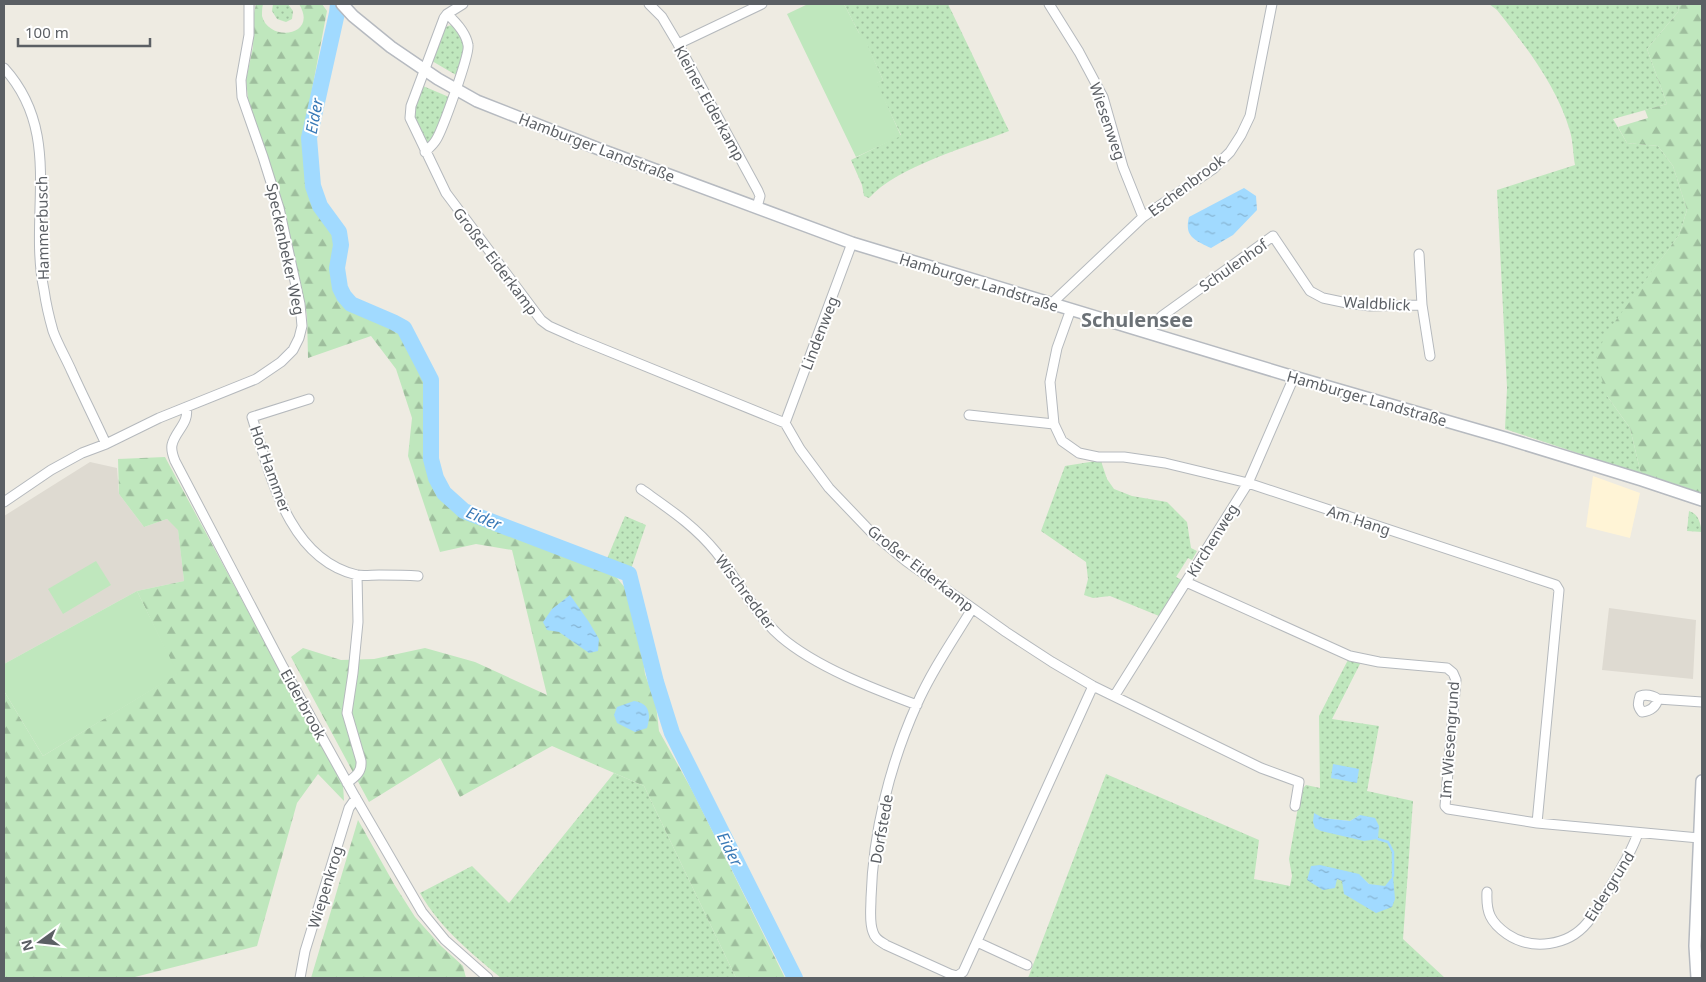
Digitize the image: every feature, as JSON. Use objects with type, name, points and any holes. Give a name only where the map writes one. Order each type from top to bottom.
[{"type":"main road","name":"Hamburger Landstraße","points":[[342,4],[353,16],[391,47],[456,90],[599,150],[852,242],[1294,377],[1522,443],[1702,500]]},
{"type":"main road","points":[[1697,978],[1695,946],[1700,874],[1699,838],[1702,782]]},
{"type":"street","name":"Speckenbeker Weg","points":[[4,502],[51,470],[82,453],[106,444],[159,418],[256,379],[271,370],[293,350],[300,338],[302,326],[300,304],[275,194],[242,97],[242,80],[249,35],[249,4]]},
{"type":"street","points":[[424,70],[440,26],[447,14],[463,4]]},
{"type":"street","name":"Kleiner Eiderkamp","points":[[650,4],[662,17],[678,44],[758,191],[760,196],[757,207]]},
{"type":"street","points":[[678,44],[762,4]]},
{"type":"street","name":"Wiesenweg","points":[[1049,4],[1079,52],[1103,97],[1123,167],[1143,217]]},
{"type":"street","name":"Eschenbrook","points":[[1051,304],[1143,217],[1213,169],[1230,152],[1242,135],[1250,116],[1272,4]]},
{"type":"street","points":[[425,152],[436,140],[456,90],[469,50],[468,42],[458,23],[447,14]]},
{"type":"street","name":"Hammerbusch","points":[[4,68],[19,87],[32,112],[39,140],[41,169],[40,259],[43,287],[49,314],[60,346],[106,444]]},
{"type":"street","name":"Großer Eiderkamp","points":[[424,70],[410,112],[410,118],[425,152],[446,194],[541,320],[549,326],[576,338],[785,423],[800,449],[829,488],[871,532],[906,561],[972,609],[1052,662],[1093,686],[1261,768],[1299,782],[1296,806]]},
{"type":"street","name":"Waldblick","points":[[1272,236],[1310,291],[1323,298],[1347,304],[1370,306],[1422,305]]},
{"type":"street","name":"Schulenhof","points":[[1150,333],[1155,323],[1162,316],[1272,236]]},
{"type":"street","name":"Lindenweg","points":[[785,423],[852,242]]},
{"type":"street","name":"Waldblick","points":[[1419,254],[1422,305],[1430,356]]},
{"type":"street","name":"Am Hang","points":[[1071,309],[1057,348],[1050,382],[1051,410],[1054,424],[1062,440],[1079,453],[1098,457],[1124,457],[1165,462],[1248,483],[1556,585],[1559,590],[1537,823]]},
{"type":"street","name":"Kirchenweg","points":[[1114,695],[1248,483],[1294,377]]},
{"type":"street","name":"Hof Hammer","points":[[309,399],[252,417],[277,495],[290,520],[305,542],[328,564],[357,575],[418,576]]},
{"type":"street","name":"Eiderbrook","points":[[186,407],[188,413],[186,420],[172,444],[175,461],[283,667],[347,783],[422,912],[445,940],[488,978]]},
{"type":"street","points":[[969,415],[1054,424]]},
{"type":"street","name":"Wischredder","points":[[641,488],[695,528],[717,554],[760,615],[780,636],[803,653],[846,675],[882,692],[917,705]]},
{"type":"street","points":[[347,783],[362,768],[347,713],[358,622],[357,575]]},
{"type":"street","name":"Im Wiesengrund","points":[[1186,582],[1350,656],[1379,662],[1447,668],[1453,673],[1456,680],[1444,806],[1448,809],[1537,823],[1699,838]]},
{"type":"street","name":"Dorfstede","points":[[972,609],[934,670],[917,705],[897,758],[886,796],[872,881],[871,913],[873,934],[886,945],[918,961],[957,976],[964,972],[1093,686]]},
{"type":"street","points":[[1658,699],[1702,702]]},
{"type":"street","name":"Wiepenkrog","points":[[300,978],[305,951],[349,808],[356,798]]},
{"type":"street","name":"Eidergrund","points":[[1487,892],[1486,906],[1490,917],[1498,927],[1510,935],[1522,941],[1536,944],[1548,944],[1562,940],[1587,924],[1632,850],[1638,833]]},
{"type":"street","points":[[977,942],[1026,965]]},
{"type":"shaded area","points":[[90,462],[117,468],[119,494],[144,527],[167,519],[178,529],[184,581],[137,591],[4,664],[4,516]]},
{"type":"shaded area","points":[[1593,476],[1640,493],[1630,538],[1586,527]]},
{"type":"shaded area","points":[[1609,608],[1696,620],[1693,679],[1602,670]]},
{"type":"green space","points":[[256,4],[263,4],[262,16],[266,25],[282,33],[298,29],[303,23],[303,15],[299,4],[322,4],[327,11],[303,137],[312,204],[333,233],[334,245],[331,269],[333,287],[350,311],[396,328],[415,357],[424,381],[426,397],[425,457],[430,480],[438,495],[463,516],[479,524],[613,573],[626,589],[641,643],[645,674],[656,705],[659,731],[693,792],[785,978],[736,978],[644,786],[552,746],[460,797],[440,758],[369,802],[291,657],[303,648],[341,660],[374,659],[425,648],[475,662],[547,695],[512,550],[476,544],[440,552],[408,456],[412,418],[396,369],[371,336],[308,358],[307,315],[299,276],[279,193],[249,107],[246,80],[253,47]]},
{"type":"green space","points":[[273,4],[288,4],[293,11],[292,19],[286,22],[277,19],[272,11]]},
{"type":"green space","points":[[808,4],[844,4],[859,33],[863,35],[883,80],[877,83],[901,136],[856,157],[787,14]]},
{"type":"green space","points":[[844,4],[948,4],[1009,131],[934,158],[897,176],[869,198],[864,196],[862,185],[851,160],[901,135],[876,83],[883,80],[867,45]]},
{"type":"green space","points":[[1489,4],[1679,4],[1678,12],[1647,49],[1667,104],[1613,119],[1627,143],[1658,146],[1673,166],[1687,210],[1679,235],[1606,335],[1607,396],[1630,428],[1641,474],[1505,429],[1507,388],[1497,190],[1575,165],[1570,131],[1557,97],[1529,52],[1497,10]]},
{"type":"green space","points":[[1679,4],[1702,4],[1702,496],[1641,474],[1630,428],[1607,396],[1596,359],[1605,335],[1679,235],[1687,210],[1673,166],[1658,146],[1627,143],[1618,127],[1648,118],[1645,110],[1667,104],[1647,49],[1678,12]]},
{"type":"green space","points":[[452,25],[458,31],[464,50],[456,75],[432,61],[443,29]]},
{"type":"green space","points":[[423,86],[449,97],[432,142],[424,141],[416,124],[414,113]]},
{"type":"green space","points":[[165,457],[343,785],[344,801],[318,774],[297,803],[257,946],[131,978],[4,978],[4,691],[43,756],[177,674],[137,591],[184,581],[178,530],[167,519],[144,527],[119,494],[118,459]]},
{"type":"green space","points":[[1101,461],[1107,479],[1114,489],[1132,496],[1167,502],[1187,522],[1191,548],[1197,551],[1192,560],[1188,558],[1176,577],[1182,580],[1159,616],[1110,596],[1093,598],[1084,595],[1088,579],[1086,562],[1041,531],[1065,466]]},
{"type":"green space","points":[[1689,511],[1697,517],[1702,532],[1687,531]]},
{"type":"green space","points":[[625,516],[646,525],[630,572],[606,561]]},
{"type":"green space","points":[[96,561],[111,585],[63,614],[48,589]]},
{"type":"green space","points":[[137,591],[178,674],[43,756],[4,691],[4,664]]},
{"type":"green space","points":[[1350,656],[1362,660],[1332,719],[1379,726],[1367,791],[1413,801],[1403,939],[1445,978],[1028,978],[1106,774],[1259,840],[1254,879],[1290,886],[1292,876],[1289,859],[1301,790],[1306,785],[1320,788],[1319,716]],"holes":[[[1314,814],[1323,818],[1350,821],[1360,815],[1364,841]],[[1358,874],[1369,884],[1385,886],[1342,881],[1337,879]]]},
{"type":"green space","points":[[614,773],[644,786],[736,978],[501,978],[447,929],[420,893],[472,866],[509,903]]},
{"type":"green space","points":[[358,820],[415,917],[441,946],[463,966],[466,978],[311,978]]},
{"type":"water","points":[[1244,188],[1256,196],[1257,210],[1233,235],[1211,248],[1192,237],[1188,229],[1189,217]]},
{"type":"water","points":[[570,595],[599,639],[598,651],[589,653],[559,632],[547,630],[543,622],[552,609]]},
{"type":"water","points":[[634,701],[643,704],[649,714],[647,728],[635,732],[617,723],[614,715],[617,707]]},
{"type":"water","points":[[1333,764],[1359,769],[1357,783],[1331,778]]},
{"type":"water","points":[[1314,813],[1323,818],[1350,821],[1360,815],[1375,818],[1379,826],[1378,839],[1364,841],[1321,831],[1315,828],[1313,822]]},
{"type":"water","points":[[1320,865],[1359,874],[1369,884],[1385,886],[1393,876],[1395,899],[1392,907],[1376,913],[1344,894],[1342,881],[1337,879],[1335,888],[1323,890],[1307,880],[1311,866]]},
{"type":"waterway","name":"Eider","points":[[338,4],[309,138],[313,186],[320,206],[339,232],[341,245],[337,268],[340,288],[351,304],[404,328],[431,380],[431,459],[436,478],[444,493],[464,511],[629,574],[656,682],[672,733],[795,978]]},
{"type":"waterway","points":[[1378,839],[1388,842],[1393,852],[1393,876]]},
{"type":"district","name":"Schulensee","points":[[1137,319]]}]
